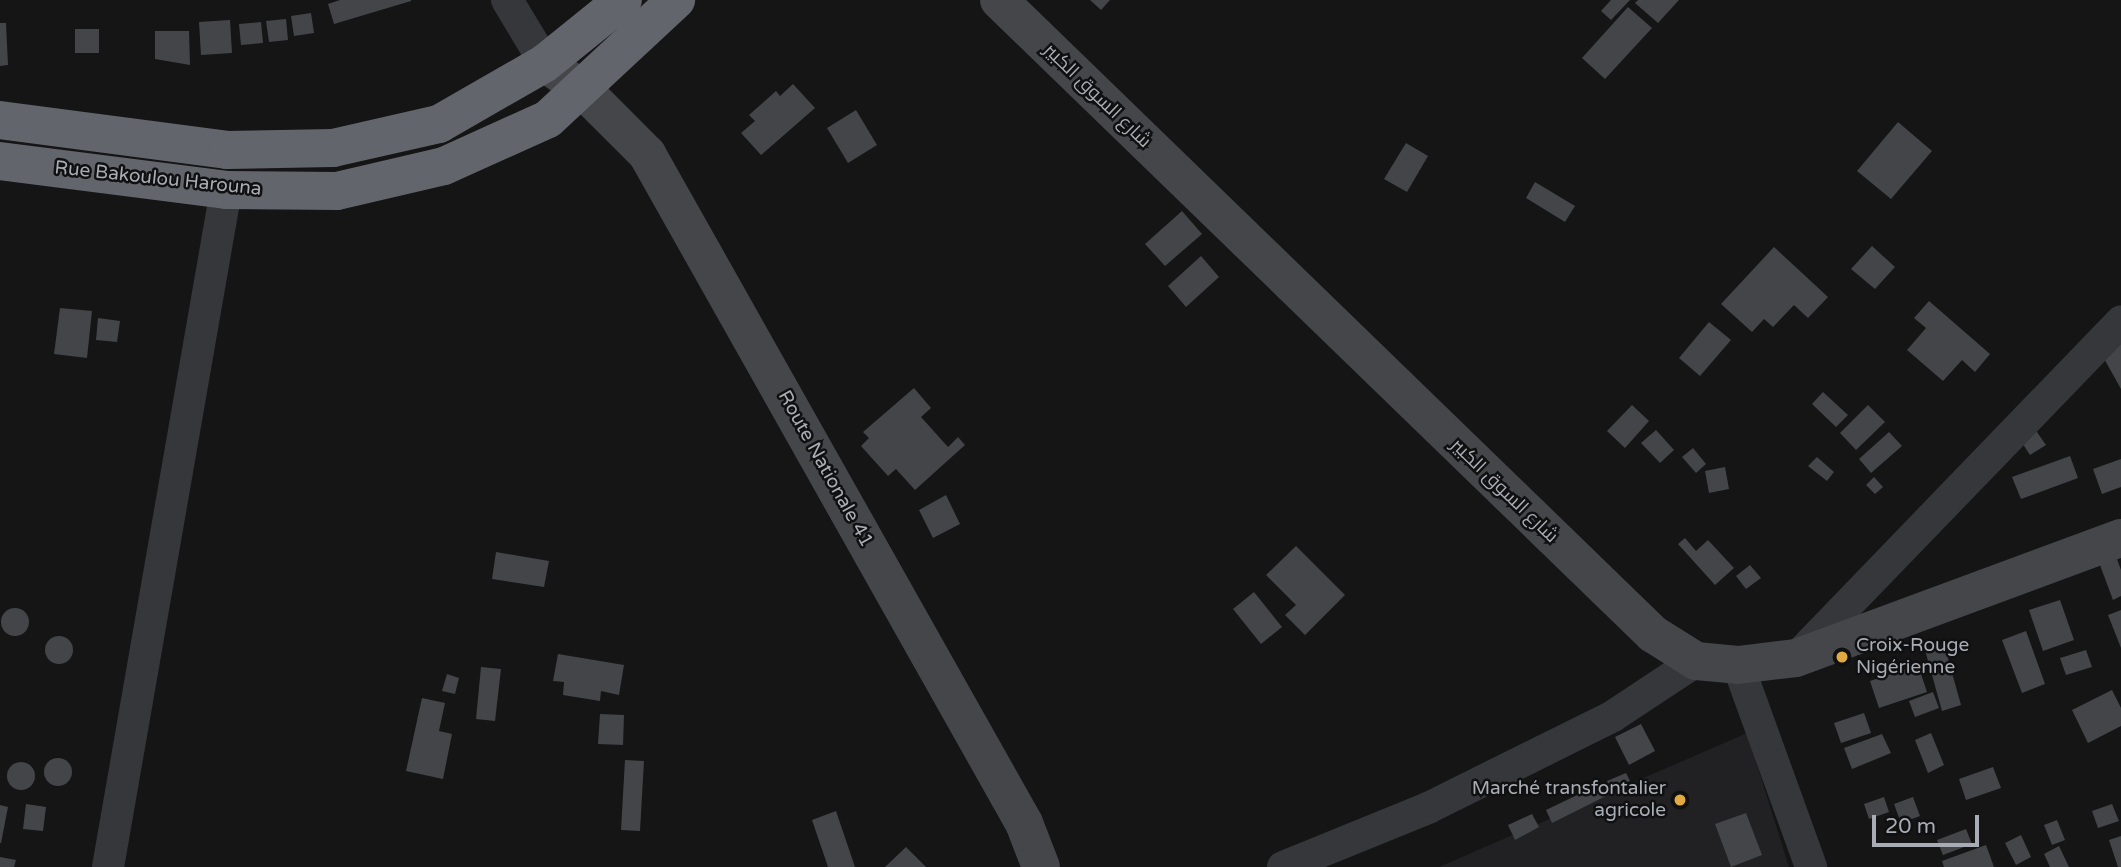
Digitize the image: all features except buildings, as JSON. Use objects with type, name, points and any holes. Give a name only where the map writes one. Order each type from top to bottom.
[{"type":"highway","name":"Rue Bakoulou Harouna","points":[[0,120],[227,150],[333,148],[439,124],[545,63],[623,0]]},
{"type":"highway","name":"Rue Bakoulou Harouna","points":[[0,161],[226,190],[337,191],[444,166],[548,119],[583,90],[676,0]]},
{"type":"street","points":[[507,0],[545,63]]},
{"type":"street","name":"شارع السوق الكبير","points":[[999,0],[1643,624],[1696,661],[1738,665],[1796,658],[2121,538]]},
{"type":"street","name":"Route Nationale 41","points":[[545,63],[583,90],[647,153],[1024,823],[1041,867]]},
{"type":"street","points":[[108,867],[226,190]]},
{"type":"street","points":[[1796,658],[2121,323]]},
{"type":"street","points":[[1283,867],[1428,808],[1613,716],[1696,661]]},
{"type":"street","points":[[1738,665],[1811,867]]},
{"type":"shaded area","name":"Marché transfontalier agricole","points":[[1747,733],[1789,867],[1439,867]]},
{"type":"place","name":"Croix-Rouge Nigérienne","points":[[1842,657]]},
{"type":"place","name":"Marché transfontalier agricole","points":[[1680,800]]}]
